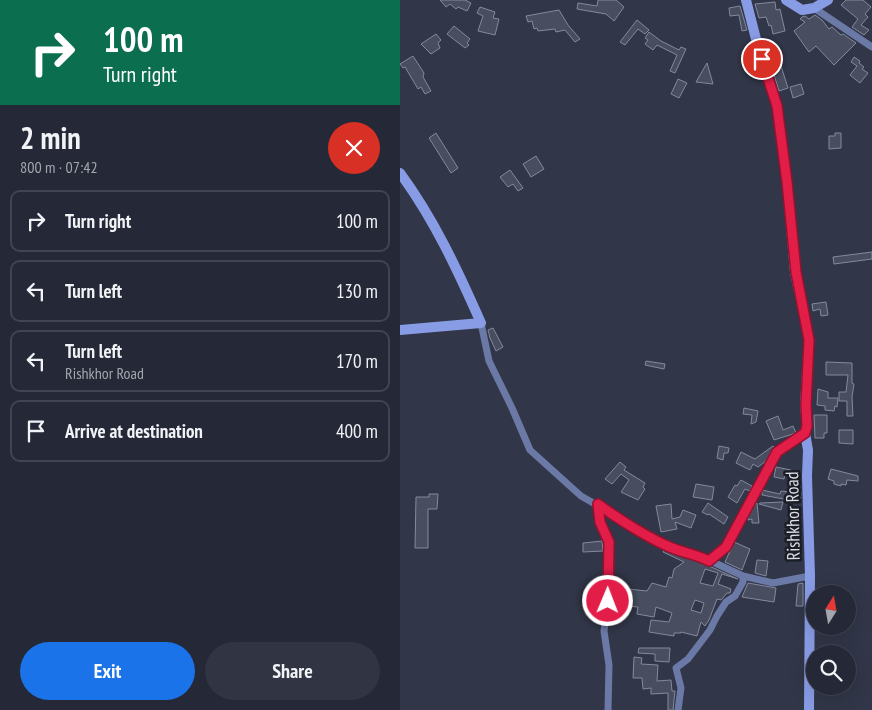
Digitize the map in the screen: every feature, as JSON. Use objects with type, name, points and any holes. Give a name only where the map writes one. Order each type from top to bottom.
[{"type":"street","name":"Rishkhor Road","points":[[746,0],[757,43],[777,106],[796,272],[809,340],[807,426],[805,433],[808,450],[810,576],[809,710]]},
{"type":"street","points":[[786,0],[802,10],[814,8],[828,0]]},
{"type":"street","points":[[814,8],[872,46]]},
{"type":"street","points":[[400,173],[459,272],[482,323],[489,361],[530,450],[581,496],[672,548],[700,556],[743,576],[773,583],[810,576]]},
{"type":"street","points":[[400,330],[482,323]]},
{"type":"street","points":[[709,561],[726,547],[777,452],[805,433]]},
{"type":"street","points":[[598,504],[600,522],[609,542],[608,601],[604,631],[609,665],[608,710]]},
{"type":"street","points":[[678,710],[681,688],[676,668],[688,659],[710,630],[726,602],[735,596],[743,582],[743,576]]},
{"type":"building","points":[[440,0],[465,0],[471,3],[467,11],[458,7],[456,9],[450,4],[446,7]]},
{"type":"building","points":[[598,0],[616,0],[624,7],[614,21],[606,14],[577,9],[578,3],[597,6]]},
{"type":"building","points":[[846,0],[863,0],[871,7],[865,14],[868,17],[861,25],[869,30],[864,35],[852,27],[858,19],[841,5]]},
{"type":"building","points":[[775,2],[776,10],[780,9],[785,31],[773,34],[771,25],[769,26],[766,17],[759,18],[755,4]]},
{"type":"building","points":[[740,6],[747,30],[742,31],[739,15],[730,16],[729,8]]},
{"type":"building","points":[[480,7],[495,12],[493,18],[499,19],[495,35],[478,31],[483,16],[477,13]]},
{"type":"building","points":[[559,10],[568,25],[580,39],[575,42],[565,30],[556,32],[555,29],[538,31],[537,28],[534,29],[532,21],[528,22],[526,16]]},
{"type":"building","points":[[815,15],[829,29],[832,27],[841,35],[843,34],[856,43],[834,65],[816,46],[809,52],[794,31],[805,22],[800,19],[802,17],[805,16],[809,19]]},
{"type":"building","points":[[637,20],[649,30],[645,34],[638,29],[625,45],[620,42]]},
{"type":"building","points":[[454,26],[470,39],[467,43],[469,45],[465,48],[447,34]]},
{"type":"building","points":[[649,32],[661,41],[679,50],[681,47],[686,49],[675,73],[670,71],[677,55],[657,45],[653,50],[645,44],[648,40],[645,38]]},
{"type":"building","points":[[436,34],[441,40],[438,43],[440,48],[431,54],[421,44]]},
{"type":"building","points":[[774,44],[788,88],[779,91],[765,46]]},
{"type":"building","points":[[413,56],[424,73],[423,77],[431,91],[425,94],[421,87],[418,89],[405,67],[403,68],[400,64]]},
{"type":"building","points":[[854,57],[864,67],[862,69],[868,73],[860,83],[850,75],[857,66],[851,62]]},
{"type":"building","points":[[707,63],[713,84],[696,82]]},
{"type":"building","points":[[678,79],[687,83],[679,98],[671,94]]},
{"type":"building","points":[[801,84],[804,94],[793,98],[790,87]]},
{"type":"building","points":[[436,133],[458,168],[451,173],[429,138]]},
{"type":"building","points":[[835,133],[841,133],[841,148],[829,149],[829,136],[835,136]]},
{"type":"building","points":[[536,156],[544,169],[531,177],[523,164]]},
{"type":"building","points":[[510,170],[523,188],[518,191],[513,184],[508,187],[500,177]]},
{"type":"building","points":[[872,252],[872,259],[834,264],[833,257]]},
{"type":"building","points":[[826,302],[828,315],[821,316],[820,309],[813,311],[812,304]]},
{"type":"building","points":[[493,328],[503,347],[496,351],[488,330]]},
{"type":"building","points":[[646,361],[665,364],[664,369],[645,365]]},
{"type":"building","points":[[826,362],[852,363],[852,383],[854,384],[852,397],[853,416],[847,416],[847,401],[839,401],[839,392],[846,392],[848,375],[826,375]]},
{"type":"building","points":[[818,389],[828,392],[828,398],[838,398],[837,407],[835,406],[834,411],[825,410],[825,406],[817,405]]},
{"type":"building","points":[[744,408],[758,411],[756,422],[751,424],[752,415],[743,414]]},
{"type":"building","points":[[814,415],[827,415],[827,433],[824,433],[824,438],[815,438]]},
{"type":"building","points":[[778,416],[783,430],[793,426],[796,433],[774,440],[766,421]]},
{"type":"building","points":[[839,430],[853,430],[853,444],[839,443]]},
{"type":"building","points":[[719,446],[729,448],[728,453],[724,453],[723,460],[717,458]]},
{"type":"building","points":[[773,446],[774,448],[766,461],[758,467],[753,464],[750,470],[736,463],[741,452],[755,459]]},
{"type":"building","points":[[620,462],[626,467],[624,470],[645,483],[643,487],[645,489],[638,500],[621,492],[629,480],[621,474],[612,484],[605,479]]},
{"type":"building","points":[[776,467],[791,470],[790,475],[785,474],[784,479],[774,477]]},
{"type":"building","points":[[831,469],[858,476],[858,481],[847,480],[846,485],[841,484],[841,486],[834,484],[834,481],[828,479]]},
{"type":"building","points":[[741,480],[752,486],[750,491],[745,489],[737,503],[728,497],[735,485],[737,486]]},
{"type":"building","points":[[696,484],[714,487],[712,500],[693,497]]},
{"type":"building","points":[[762,490],[780,494],[781,491],[801,493],[800,502],[762,495]]},
{"type":"building","points":[[429,494],[438,494],[437,509],[428,509],[428,548],[415,548],[416,497],[429,497]]},
{"type":"building","points":[[783,502],[781,510],[759,504],[760,503]]},
{"type":"building","points":[[708,503],[728,517],[724,524],[709,514],[702,512]]},
{"type":"building","points":[[757,503],[759,523],[752,523],[752,519],[748,520],[748,517]]},
{"type":"building","points":[[671,504],[672,519],[680,517],[683,510],[696,515],[691,528],[675,522],[677,529],[661,532],[656,506]]},
{"type":"building","points":[[602,541],[603,551],[583,552],[583,543]]},
{"type":"building","points":[[734,542],[750,549],[742,570],[725,562]]},
{"type":"building","points":[[664,550],[698,561],[738,579],[722,574],[718,584],[731,589],[730,593],[727,593],[721,600],[717,599],[705,626],[701,622],[697,636],[681,632],[674,633],[674,636],[649,632],[651,620],[669,622],[672,613],[656,607],[654,617],[637,614],[638,607],[617,605],[618,590],[647,591],[652,583],[666,587],[669,577],[672,578],[674,569],[684,562],[663,552]],"holes":[[[705,569],[718,573],[713,586],[700,583]],[[695,600],[704,603],[701,613],[691,610]]]},
{"type":"building","points":[[757,560],[768,561],[766,576],[755,573]]},
{"type":"building","points":[[748,583],[776,588],[774,602],[742,597]]},
{"type":"building","points":[[803,583],[803,606],[796,606],[798,584]]},
{"type":"building","points":[[639,648],[670,648],[669,662],[655,661],[655,654],[638,653]]},
{"type":"building","points":[[634,657],[642,658],[641,664],[658,665],[657,681],[671,680],[672,691],[675,691],[673,710],[668,710],[668,693],[651,694],[651,688],[643,689],[642,678],[633,678]]},
{"type":"route","points":[[608,601],[609,542],[600,522],[598,504],[658,541],[709,561],[726,547],[742,514],[777,452],[805,433],[807,426],[809,340],[796,272],[777,106],[762,59]]}]
